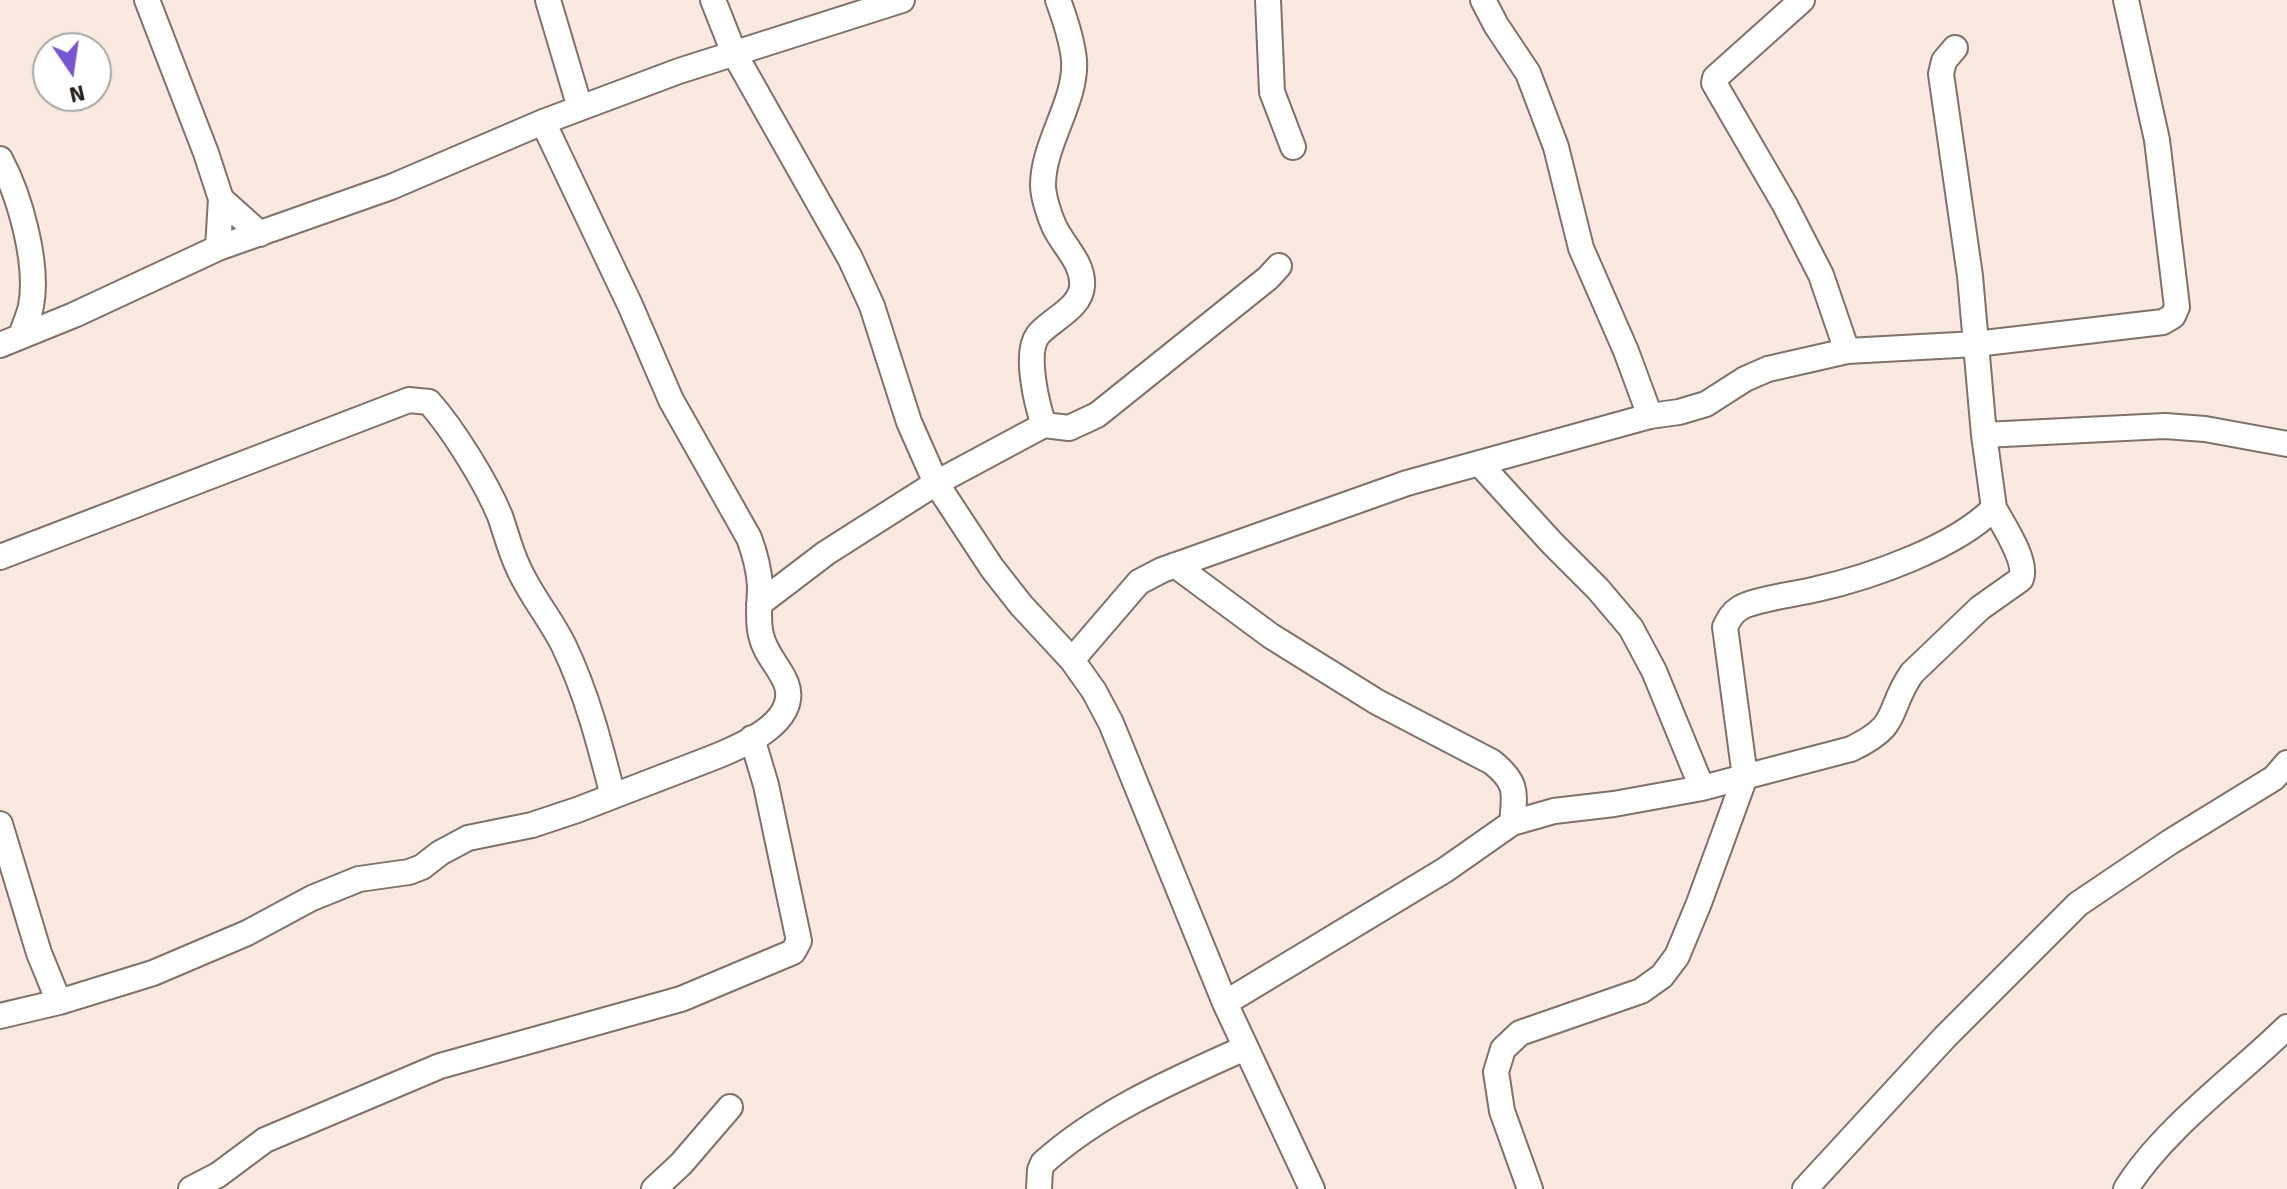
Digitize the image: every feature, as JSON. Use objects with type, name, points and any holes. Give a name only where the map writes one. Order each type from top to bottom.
[{"type":"street","points":[[147,0],[221,199],[218,248]]},
{"type":"street","points":[[548,0],[580,108]]},
{"type":"street","points":[[713,0],[734,53],[850,258],[872,306],[909,422],[936,483],[992,568],[1072,660],[1111,723],[1225,1003],[1312,1189]]},
{"type":"street","points":[[10,340],[74,315],[218,248],[391,187],[543,122],[734,53],[902,0]]},
{"type":"street","points":[[1044,425],[1031,354],[1034,343],[1038,335],[1074,303],[1081,294],[1083,284],[1077,262],[1053,225],[1043,186],[1047,154],[1066,101],[1074,62],[1058,0]]},
{"type":"street","points":[[1268,0],[1272,92],[1293,147]]},
{"type":"street","points":[[1483,0],[1528,73],[1556,147],[1581,248],[1626,351],[1650,416]]},
{"type":"street","points":[[1802,0],[1715,78],[1714,83],[1785,205],[1821,275],[1847,351]]},
{"type":"street","points":[[1072,660],[1139,582],[1175,565],[1407,483],[1650,416],[1706,404],[1745,379],[1768,369],[1847,351],[1976,344],[2163,322],[2173,316],[2177,307],[2157,140],[2126,0]]},
{"type":"street","points":[[1225,1003],[1445,870],[1512,823],[1554,811],[1702,788],[1851,749],[1873,738],[1886,727],[1912,673],[1980,608],[2021,579],[2021,561],[1994,508],[1984,435],[1970,276],[1941,74],[1944,61],[1955,48]]},
{"type":"street","points":[[0,1016],[59,1002],[153,973],[247,933],[312,898],[359,879],[409,872],[468,838],[532,825],[723,754],[779,720],[788,702],[786,684],[766,654],[760,633],[757,559],[749,538],[671,400],[630,305],[543,122]]},
{"type":"street","points":[[0,159],[22,216],[32,268],[31,306],[10,340]]},
{"type":"street","points":[[221,199],[260,234]]},
{"type":"street","points":[[759,604],[826,553],[936,483],[1044,425],[1069,428],[1097,415],[1279,266]]},
{"type":"street","points":[[0,557],[409,400],[429,402],[483,482],[500,516],[520,572],[566,650],[583,691],[613,796]]},
{"type":"street","points":[[1984,435],[2165,426],[2205,429],[2287,444]]},
{"type":"street","points":[[1479,463],[1631,628],[1654,671],[1702,788]]},
{"type":"street","points":[[1530,1189],[1502,1111],[1496,1072],[1503,1049],[1520,1033],[1641,991],[1662,976],[1677,956],[1745,777],[1725,627],[1730,615],[1742,606],[1825,588],[1889,566],[1950,541],[1994,508]]},
{"type":"street","points":[[1175,565],[1297,652],[1377,702],[1492,762],[1507,774],[1515,790],[1512,823]]},
{"type":"street","points":[[191,1189],[221,1182],[265,1140],[440,1066],[681,999],[793,952],[799,941],[773,811],[752,738]]},
{"type":"street","points":[[1805,1189],[1918,1066],[2078,904],[2170,842],[2274,778],[2287,763]]},
{"type":"street","points":[[0,824],[39,953],[59,1002]]},
{"type":"street","points":[[2126,1189],[2176,1130],[2287,1027]]},
{"type":"street","points":[[1039,1189],[1043,1163],[1088,1128],[1128,1103],[1245,1048]]},
{"type":"street","points":[[654,1189],[681,1164],[730,1107]]}]
